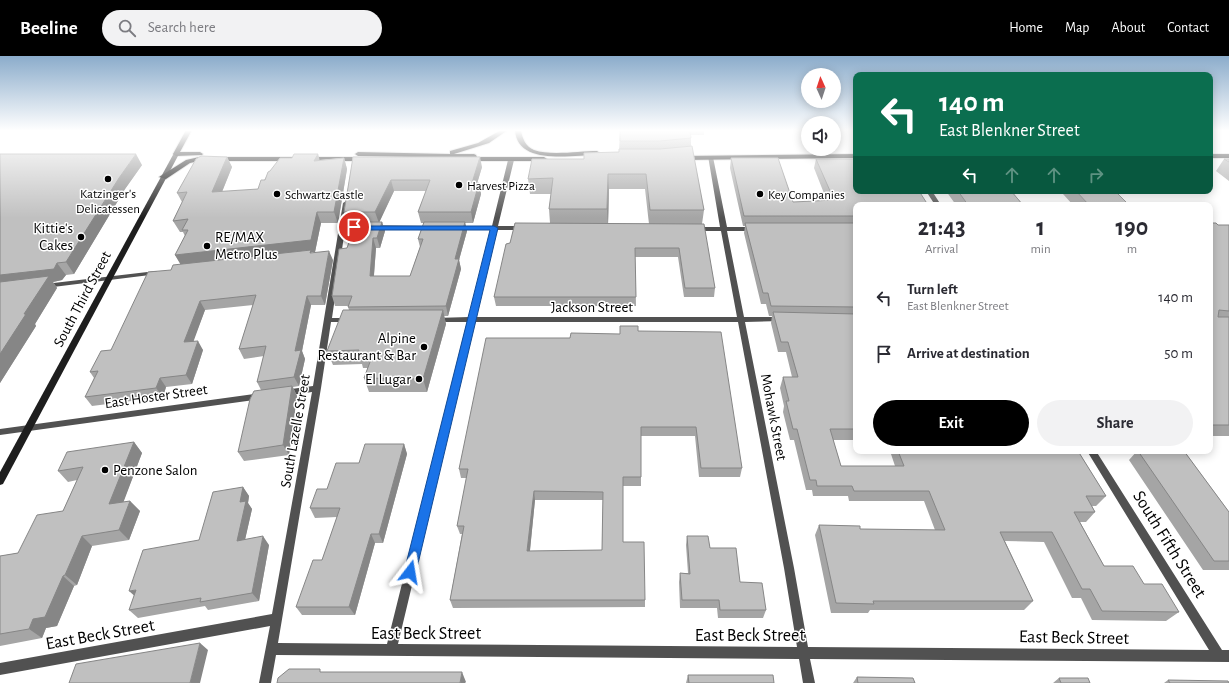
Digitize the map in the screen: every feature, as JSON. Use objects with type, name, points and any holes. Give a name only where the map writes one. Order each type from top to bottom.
[{"type":"main road","points":[[498,159],[508,160]]},
{"type":"main road","points":[[163,177],[188,161],[193,160],[353,163],[598,160]]},
{"type":"street","name":"South Third Street","points":[[0,481],[173,159]]},
{"type":"street","name":"Mohawk Street","points":[[710,159],[742,319],[809,683]]},
{"type":"street","points":[[391,650],[472,321],[508,160]]},
{"type":"street","name":"South Lazelle Street","points":[[265,683],[317,388],[328,320],[335,253],[342,227],[347,197]]},
{"type":"street","points":[[342,227],[436,228]]},
{"type":"street","points":[[451,228],[531,228]]},
{"type":"street","points":[[688,229],[759,229]]},
{"type":"street","points":[[39,286],[163,272]]},
{"type":"street","name":"Jackson Street","points":[[424,320],[790,319]]},
{"type":"street","points":[[328,320],[358,320]]},
{"type":"street","name":"East Hoster Street","points":[[0,432],[317,388]]},
{"type":"street","name":"South Fifth Street","points":[[1093,454],[1224,656]]},
{"type":"street","name":"East Beck Street","points":[[0,669],[276,618]]},
{"type":"street","name":"East Beck Street","points":[[271,649],[1224,656]]},
{"type":"building","points":[[0,159],[132,159],[66,262],[57,263],[54,269],[0,275]]},
{"type":"building","points":[[196,159],[226,159],[212,192],[258,189],[261,180],[265,180],[268,172],[279,159],[315,159],[314,161],[344,159],[334,212],[317,212],[311,240],[175,255],[188,230],[182,230],[188,219],[173,221],[187,192],[177,193]]},
{"type":"building","points":[[353,159],[479,159],[472,183],[479,183],[471,212],[418,212],[430,180],[391,180],[375,212],[344,212]]},
{"type":"building","points":[[532,159],[694,159],[704,210],[650,210],[646,174],[608,174],[607,209],[549,209],[553,178],[528,179]]},
{"type":"building","points":[[731,159],[778,159],[793,202],[834,200],[816,159],[853,159],[853,194],[921,194],[926,202],[853,202],[853,216],[744,216]]},
{"type":"building","points":[[960,194],[1014,194],[1020,202],[966,202]]},
{"type":"building","points":[[1079,194],[1118,194],[1126,202],[1086,202]]},
{"type":"building","points":[[356,222],[382,222],[377,238],[373,238],[370,276],[410,276],[423,239],[418,239],[424,222],[465,222],[455,259],[459,259],[446,306],[348,307],[352,296],[332,296],[339,249],[347,248]]},
{"type":"building","points":[[515,223],[704,224],[715,288],[685,288],[679,248],[635,248],[636,297],[494,297],[506,244],[510,243]]},
{"type":"building","points":[[745,223],[853,223],[853,307],[771,306],[768,293],[763,293]]},
{"type":"building","points":[[1213,223],[1218,225],[1229,225],[1229,311],[1219,310],[1218,317],[1229,317],[1229,425],[1213,425]]},
{"type":"building","points":[[311,250],[310,253],[329,251],[321,296],[307,296],[295,351],[301,350],[294,377],[257,382],[266,346],[239,349],[256,295],[200,301],[184,342],[198,341],[186,375],[160,378],[156,388],[85,397],[98,371],[90,372],[101,351],[111,350],[148,272],[171,270],[173,265]]},
{"type":"building","points":[[49,276],[24,314],[26,314],[0,354],[0,282]]},
{"type":"building","points":[[343,310],[443,310],[423,379],[364,378],[373,354],[358,354],[359,350],[327,351]]},
{"type":"building","points":[[773,312],[853,314],[853,429],[830,429],[841,466],[904,466],[899,454],[1080,454],[1106,496],[1086,496],[1095,512],[1074,512],[1104,566],[1133,566],[1144,584],[1162,584],[1179,612],[1102,611],[1090,589],[1082,589],[1052,532],[1000,532],[1033,601],[873,601],[874,604],[836,603],[819,525],[860,526],[860,529],[945,530],[929,491],[854,491],[852,486],[817,486],[816,480],[810,480],[797,429],[793,429],[786,401],[789,401],[783,377],[798,377],[788,342],[781,342]]},
{"type":"building","points":[[620,326],[638,326],[638,331],[721,332],[742,468],[701,468],[696,427],[641,427],[641,477],[623,477],[623,542],[644,542],[645,600],[450,600],[464,526],[457,526],[468,469],[459,469],[486,338],[570,338],[571,333],[620,334]],"holes":[[[534,491],[603,492],[602,550],[527,551]]]},
{"type":"building","points":[[292,386],[283,445],[238,452],[250,399],[254,391]]},
{"type":"building","points":[[134,442],[109,504],[130,501],[119,530],[82,536],[45,617],[33,619],[29,629],[0,634],[0,556],[18,553],[37,515],[63,511],[83,467],[58,471],[67,452]]},
{"type":"building","points":[[365,444],[404,444],[379,534],[371,534],[349,607],[296,607],[313,560],[322,560],[340,508],[310,508],[317,489],[327,489],[336,463],[359,463]]},
{"type":"building","points":[[1140,454],[1186,454],[1229,512],[1229,561],[1214,561]]},
{"type":"building","points":[[243,487],[240,502],[246,501],[237,541],[263,536],[252,593],[200,602],[201,598],[129,610],[136,590],[129,591],[143,550],[199,540],[213,492]]},
{"type":"building","points":[[687,536],[708,536],[710,548],[736,548],[740,582],[762,583],[766,610],[720,610],[719,600],[682,600],[680,573],[690,574]]},
{"type":"building","points":[[200,643],[190,683],[69,683],[76,664]]},
{"type":"building","points":[[289,669],[320,669],[320,672],[462,672],[460,683],[277,683],[278,678]]},
{"type":"building","points":[[688,675],[773,675],[774,683],[689,683]]},
{"type":"building","points":[[857,677],[913,678],[915,683],[858,683]]},
{"type":"building","points":[[1059,678],[1088,678],[1090,683],[1061,683]]},
{"type":"building","points":[[1168,680],[1228,681],[1229,683],[1170,683]]},
{"type":"place","name":"Katzinger's Delicatessen","points":[[108,179]]},
{"type":"place","name":"Harvest Pizza","points":[[459,185]]},
{"type":"place","name":"Schwartz Castle","points":[[277,194]]},
{"type":"place","name":"Key Companies","points":[[760,194]]},
{"type":"place","name":"Kittie's Cakes","points":[[81,237]]},
{"type":"place","name":"RE/MAX Metro Plus","points":[[207,246]]},
{"type":"place","name":"Alpine Restaurant & Bar","points":[[424,347]]},
{"type":"place","name":"El Lugar","points":[[419,379]]},
{"type":"place","name":"Penzone Salon","points":[[105,470]]},
{"type":"route","points":[[354,227],[494,228],[410,572]]}]
